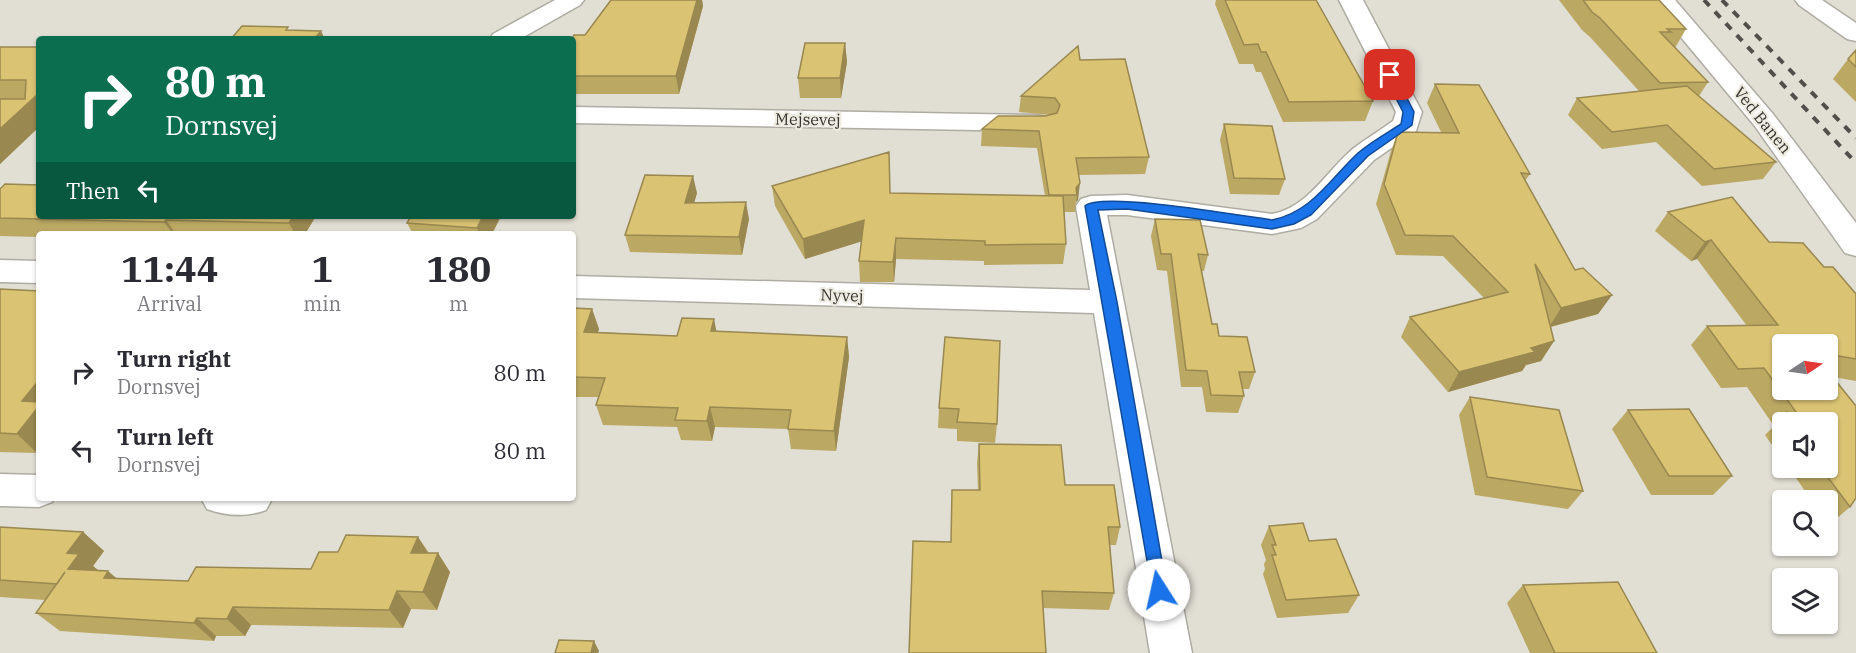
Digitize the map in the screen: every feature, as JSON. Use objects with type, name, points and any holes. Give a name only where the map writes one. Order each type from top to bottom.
[{"type":"street","points":[[507,36],[572,0]]},
{"type":"street","points":[[1171,653],[1091,206],[1127,205],[1272,224],[1290,221],[1307,212],[1364,154],[1406,125],[1409,112],[1351,0]]},
{"type":"street","name":"Ved Banen","points":[[1662,0],[1711,54],[1813,182],[1856,246]]},
{"type":"street","points":[[1807,0],[1856,34]]},
{"type":"street","name":"Mejsevej","points":[[576,115],[1043,123]]},
{"type":"street","points":[[0,271],[36,272]]},
{"type":"street","name":"Nyvej","points":[[576,287],[1110,302]]},
{"type":"street","points":[[0,490],[36,491]]},
{"type":"building","points":[[611,0],[697,0],[676,76],[576,76],[576,36],[574,36],[585,35]]},
{"type":"building","points":[[1225,0],[1316,0],[1373,101],[1289,102],[1266,52],[1261,52],[1258,44],[1244,45]]},
{"type":"building","points":[[1583,0],[1659,0],[1686,29],[1667,29],[1671,32],[1660,32],[1708,82],[1660,83]]},
{"type":"building","points":[[242,26],[288,27],[286,30],[321,31],[317,36],[234,36]]},
{"type":"building","points":[[805,43],[845,43],[840,78],[798,78]]},
{"type":"building","points":[[1078,46],[1080,60],[1125,59],[1149,157],[1076,158],[1080,183],[1076,188],[1077,195],[1049,195],[1039,131],[982,129],[998,116],[1045,116],[1057,113],[1060,105],[1055,98],[1021,96]]},
{"type":"building","points":[[0,47],[36,47],[36,96],[0,129],[0,99],[25,99],[26,80],[0,80]]},
{"type":"building","points":[[1856,50],[1856,67],[1848,59]]},
{"type":"building","points":[[1435,84],[1479,85],[1530,174],[1521,173],[1575,270],[1583,268],[1612,295],[1561,308],[1535,264],[1554,341],[1531,348],[1535,352],[1459,372],[1410,317],[1508,292],[1453,236],[1405,235],[1384,184],[1398,132],[1459,133]]},
{"type":"building","points":[[1687,86],[1776,162],[1714,169],[1667,125],[1612,132],[1577,98]]},
{"type":"building","points":[[1224,124],[1272,126],[1285,179],[1234,178]]},
{"type":"building","points":[[889,152],[890,193],[1063,196],[1066,244],[985,245],[985,241],[896,238],[893,262],[859,261],[864,220],[803,239],[772,186]]},
{"type":"building","points":[[645,175],[693,176],[685,203],[746,202],[739,237],[625,235]]},
{"type":"building","points":[[5,184],[36,185],[36,219],[0,218],[0,189]]},
{"type":"building","points":[[1732,197],[1769,242],[1803,243],[1824,267],[1833,267],[1856,294],[1856,359],[1838,356],[1838,334],[1772,334],[1772,379],[1764,368],[1738,369],[1707,326],[1778,325],[1711,240],[1705,242],[1668,212]]},
{"type":"building","points":[[41,219],[291,219],[289,223],[166,220],[164,222]]},
{"type":"building","points":[[409,219],[482,219],[477,228],[407,223]]},
{"type":"building","points":[[1155,219],[1200,220],[1208,255],[1198,254],[1212,324],[1217,324],[1219,336],[1247,337],[1255,372],[1239,372],[1244,396],[1211,395],[1207,371],[1186,370],[1171,254],[1161,254]]},
{"type":"building","points":[[0,289],[36,291],[36,384],[22,401],[36,402],[36,410],[17,434],[0,433]]},
{"type":"building","points":[[576,308],[592,309],[584,332],[677,336],[682,318],[714,319],[711,331],[847,337],[834,431],[788,429],[791,410],[710,407],[707,421],[675,420],[678,408],[596,405],[605,378],[576,377]]},
{"type":"building","points":[[945,337],[1000,341],[997,424],[957,422],[959,409],[939,408]]},
{"type":"building","points":[[1838,384],[1856,406],[1856,498],[1850,507],[1828,478],[1838,478],[1838,412],[1796,412],[1787,400],[1838,400]]},
{"type":"building","points":[[1470,397],[1559,410],[1583,491],[1487,477]]},
{"type":"building","points":[[1689,409],[1732,476],[1669,476],[1628,410]]},
{"type":"building","points":[[979,444],[1061,445],[1065,485],[1114,485],[1120,527],[1108,527],[1114,593],[1042,591],[1046,653],[909,653],[913,541],[951,542],[952,490],[980,490]]},
{"type":"building","points":[[1303,523],[1309,541],[1336,539],[1359,595],[1286,600],[1272,555],[1276,555],[1272,545],[1276,545],[1269,526]]},
{"type":"building","points":[[0,527],[83,532],[67,553],[79,554],[68,569],[108,571],[104,578],[188,581],[196,567],[311,569],[319,552],[338,552],[346,535],[418,537],[411,553],[438,553],[423,592],[397,591],[389,610],[233,607],[227,619],[197,618],[194,623],[36,613],[57,584],[0,580]]},
{"type":"building","points":[[1618,582],[1657,653],[1555,653],[1523,585]]},
{"type":"building","points":[[559,640],[594,641],[591,653],[555,653]]},
{"type":"railway","points":[[1704,0],[1856,163]]},
{"type":"railway","points":[[1722,0],[1856,138]]},
{"type":"route","points":[[1159,590],[1110,302],[1091,206],[1127,205],[1272,224],[1290,221],[1307,212],[1364,154],[1406,125],[1409,112],[1390,75]]}]
